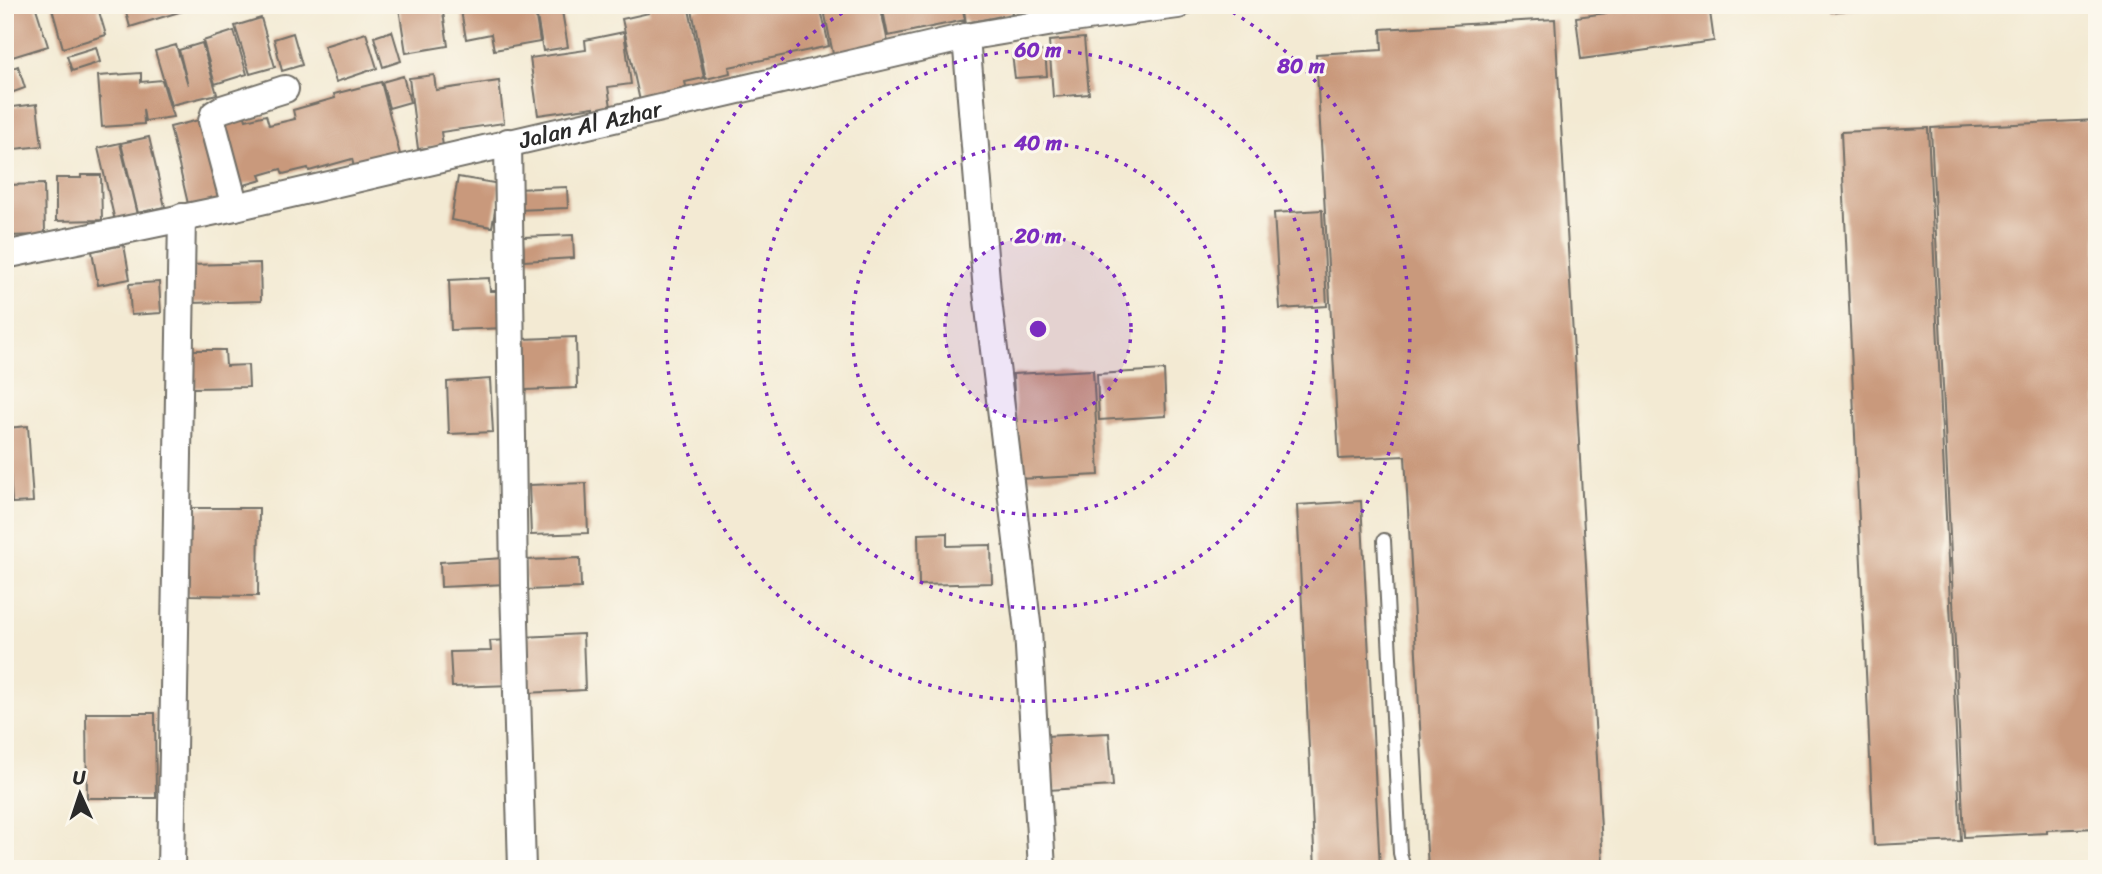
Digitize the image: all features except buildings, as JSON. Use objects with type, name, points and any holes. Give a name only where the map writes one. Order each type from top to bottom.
[{"type":"street","name":"Jalan Al Azhar","points":[[5,255],[234,207],[1063,13],[1178,5]]},
{"type":"street","points":[[966,37],[987,292],[1028,631],[1042,869]]},
{"type":"street","points":[[234,207],[212,121],[214,114],[285,89]]},
{"type":"street","points":[[508,142],[514,585],[522,869]]},
{"type":"street","points":[[171,869],[182,217]]},
{"type":"lane","points":[[1384,540],[1400,853],[1404,869]]}]
